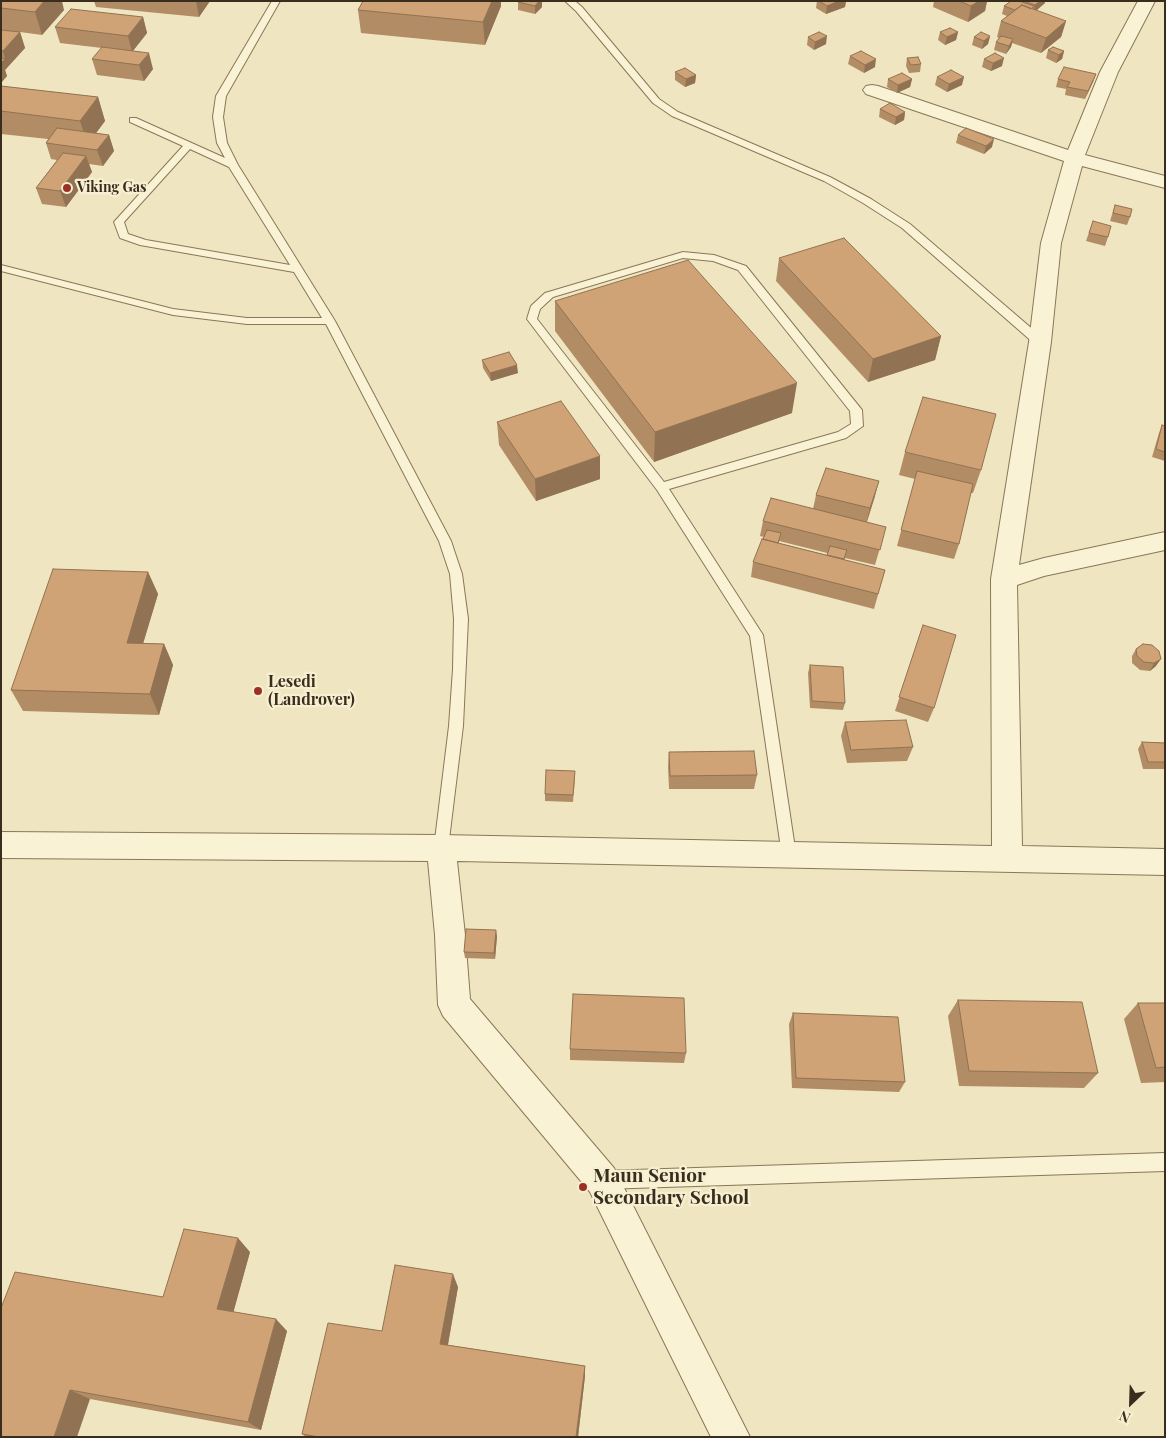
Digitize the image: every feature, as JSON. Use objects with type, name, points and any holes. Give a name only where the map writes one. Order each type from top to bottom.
[{"type":"street","points":[[1007,860],[1004,579],[1040,342],[1051,243],[1074,158],[1108,72],[1148,1],[1165,8]]},
{"type":"street","points":[[872,90],[1074,158],[1165,182]]},
{"type":"street","points":[[1004,579],[1044,567],[1165,541]]},
{"type":"street","points":[[1,845],[442,848],[1165,862]]},
{"type":"street","points":[[442,848],[454,1005],[602,1180],[731,1437]]},
{"type":"lane","points":[[276,1],[221,96],[218,117],[222,143],[233,165],[330,321],[445,541],[456,574],[461,619],[460,669],[456,726],[442,848]]},
{"type":"lane","points":[[569,1],[579,9],[656,101],[675,114],[827,179],[906,226],[1040,342]]},
{"type":"lane","points":[[133,120],[233,165]]},
{"type":"lane","points":[[189,145],[119,222],[124,236],[144,243],[297,269]]},
{"type":"lane","points":[[662,487],[842,435],[857,426],[856,410],[742,268],[714,258],[683,255],[549,295],[535,308],[532,319],[662,487],[756,635],[790,855]]},
{"type":"lane","points":[[1,268],[173,312],[247,321],[330,321]]},
{"type":"lane","points":[[602,1180],[1165,1162]]},
{"type":"building","points":[[1,1],[44,1],[35,12],[1,8]]},
{"type":"building","points":[[363,1],[492,1],[483,22],[358,10]]},
{"type":"building","points":[[519,1],[539,1],[535,6]]},
{"type":"building","points":[[819,1],[839,1],[827,6]]},
{"type":"building","points":[[959,1],[979,1],[971,6]]},
{"type":"building","points":[[1011,1],[1019,1],[1034,6],[1031,9],[1022,5],[1015,10],[1004,6]]},
{"type":"building","points":[[1023,1],[1040,1],[1035,5]]},
{"type":"building","points":[[1022,5],[1066,21],[1046,38],[1001,21]]},
{"type":"building","points":[[71,9],[143,17],[128,36],[55,27]]},
{"type":"building","points":[[950,28],[958,32],[947,37],[940,32]]},
{"type":"building","points":[[1,30],[20,32],[3,51],[1,51]]},
{"type":"building","points":[[819,32],[827,36],[815,42],[808,37]]},
{"type":"building","points":[[981,32],[990,36],[984,41],[974,37]]},
{"type":"building","points":[[1001,36],[1013,39],[1009,46],[996,42]]},
{"type":"building","points":[[102,47],[149,53],[139,65],[92,59]]},
{"type":"building","points":[[1053,47],[1064,51],[1059,55],[1048,50]]},
{"type":"building","points":[[861,51],[876,59],[865,65],[850,56]]},
{"type":"building","points":[[995,53],[1004,58],[993,63],[984,59]]},
{"type":"building","points":[[918,57],[921,64],[911,65],[907,58]]},
{"type":"building","points":[[1064,67],[1096,74],[1088,91],[1067,87],[1070,82],[1058,79]]},
{"type":"building","points":[[685,68],[696,75],[686,79],[675,72]]},
{"type":"building","points":[[951,70],[964,77],[949,84],[937,77]]},
{"type":"building","points":[[902,73],[912,79],[898,85],[888,79]]},
{"type":"building","points":[[1,86],[98,97],[80,121],[1,111]]},
{"type":"building","points":[[890,103],[905,112],[896,117],[880,109]]},
{"type":"building","points":[[57,128],[109,135],[97,150],[46,143]]},
{"type":"building","points":[[966,128],[994,139],[986,146],[958,135]]},
{"type":"building","points":[[63,153],[86,156],[60,191],[36,188]]},
{"type":"building","points":[[1115,205],[1132,209],[1130,217],[1113,213]]},
{"type":"building","points":[[1093,221],[1111,226],[1108,237],[1089,233]]},
{"type":"building","points":[[844,238],[941,336],[873,359],[779,258]]},
{"type":"building","points":[[688,260],[797,383],[655,432],[555,301]]},
{"type":"building","points":[[509,352],[517,365],[490,373],[482,360]]},
{"type":"building","points":[[923,397],[996,414],[981,470],[905,452]]},
{"type":"building","points":[[561,401],[600,456],[535,479],[497,422]]},
{"type":"building","points":[[1162,425],[1165,426],[1165,452],[1156,449]]},
{"type":"building","points":[[826,468],[879,481],[870,508],[816,495]]},
{"type":"building","points":[[917,471],[973,484],[959,544],[901,530]]},
{"type":"building","points":[[771,498],[886,527],[880,550],[763,521]]},
{"type":"building","points":[[767,530],[781,533],[778,543],[763,539]]},
{"type":"building","points":[[762,539],[885,570],[878,594],[753,562]]},
{"type":"building","points":[[830,546],[847,550],[844,559],[827,555]]},
{"type":"building","points":[[53,569],[148,572],[127,643],[164,644],[150,694],[11,690]]},
{"type":"building","points":[[923,625],[956,635],[934,708],[899,697]]},
{"type":"building","points":[[1143,644],[1152,645],[1159,651],[1161,659],[1154,663],[1144,662],[1137,656],[1136,649]]},
{"type":"building","points":[[810,665],[843,667],[845,703],[812,701]]},
{"type":"building","points":[[906,720],[913,747],[851,750],[845,722]]},
{"type":"building","points":[[1142,742],[1165,743],[1165,762],[1148,762]]},
{"type":"building","points":[[754,751],[757,775],[670,776],[669,752]]},
{"type":"building","points":[[546,770],[575,771],[573,795],[545,794]]},
{"type":"building","points":[[466,929],[496,930],[494,953],[464,952]]},
{"type":"building","points":[[573,994],[684,998],[686,1053],[570,1049]]},
{"type":"building","points":[[958,1000],[1082,1002],[1098,1073],[969,1071]]},
{"type":"building","points":[[1138,1003],[1165,1003],[1165,1067],[1156,1068]]},
{"type":"building","points":[[793,1013],[898,1017],[905,1082],[796,1078]]},
{"type":"building","points":[[184,1229],[238,1238],[217,1309],[276,1319],[248,1422],[70,1390],[54,1437],[1,1437],[1,1308],[15,1272],[163,1297]]},
{"type":"building","points":[[395,1265],[453,1274],[440,1344],[585,1366],[576,1437],[319,1437],[302,1434],[328,1323],[382,1331]]},
{"type":"place","name":"Viking Gas","points":[[67,188]]},
{"type":"place","name":"Lesedi (Landrover)","points":[[258,691]]},
{"type":"place","name":"Maun Senior Secondary School","points":[[583,1187]]}]
